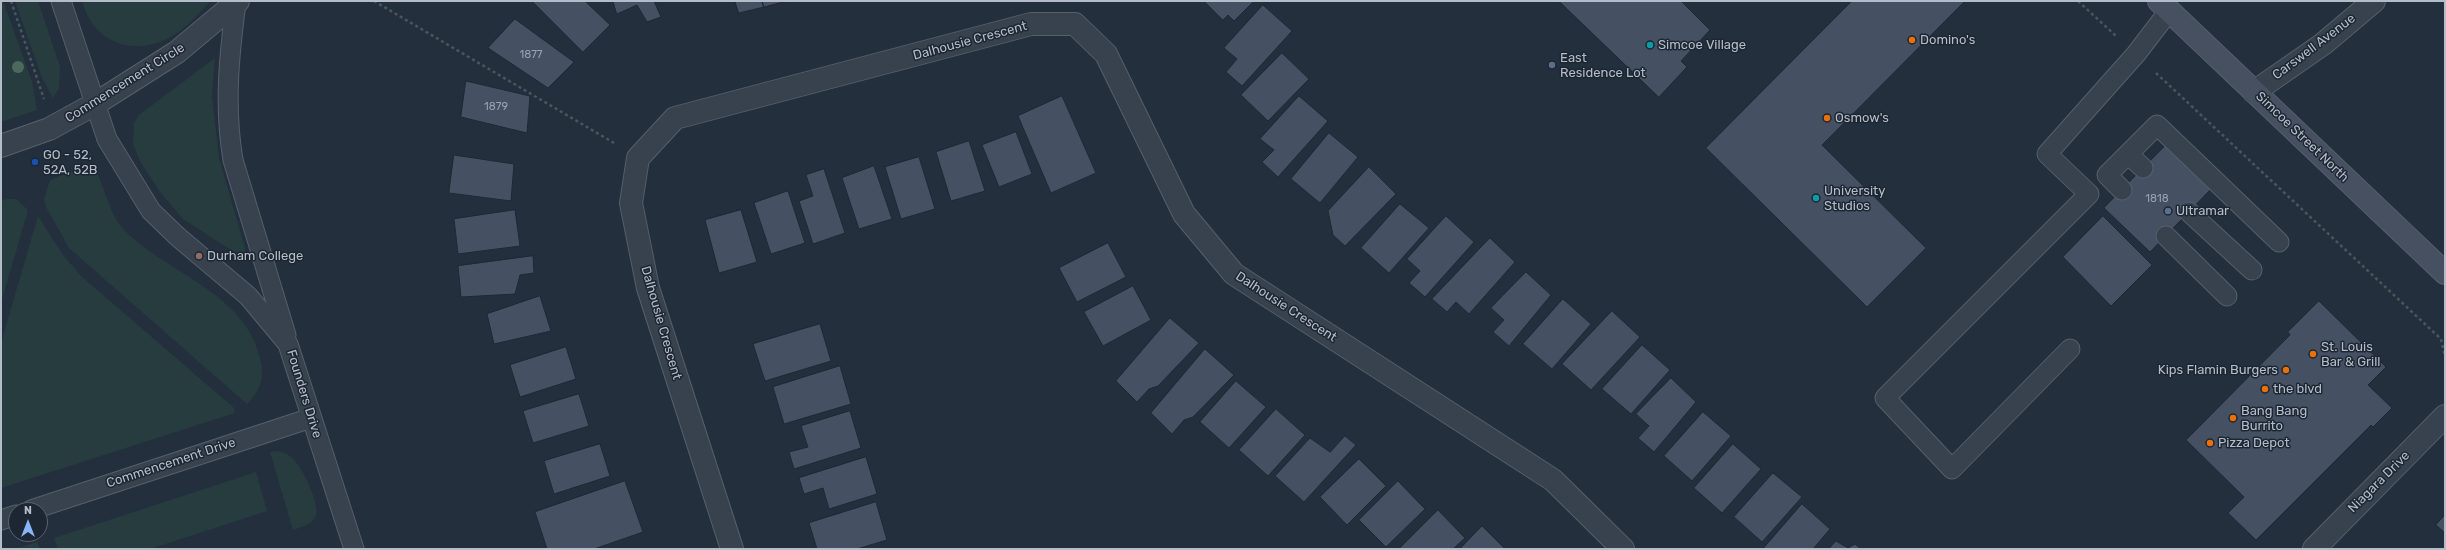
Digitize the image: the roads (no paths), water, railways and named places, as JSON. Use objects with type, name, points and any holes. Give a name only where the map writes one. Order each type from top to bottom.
[{"type":"main road","name":"Simcoe Street North","points":[[2164,6],[2445,273]]},
{"type":"street","name":"Carswell Avenue","points":[[2254,92],[2322,44],[2374,1]]},
{"type":"street","name":"Commencement Circle","points":[[1,146],[49,129],[95,104],[177,52],[237,2]]},
{"type":"street","name":"Dalhousie Crescent","points":[[732,549],[648,288],[631,203],[638,158],[675,118],[1031,24],[1075,24],[1106,54],[1184,214],[1234,274],[1553,480],[1623,549]]},
{"type":"street","name":"Niagara Drive","points":[[2314,549],[2445,416]]},
{"type":"lane","name":"Founders Drive","points":[[61,1],[107,139],[151,211],[178,237],[248,296],[288,344],[354,549]]},
{"type":"lane","points":[[237,2],[229,56],[228,129],[233,160],[288,344]]},
{"type":"lane","points":[[2089,194],[2047,154],[2136,54],[2164,6]]},
{"type":"lane","points":[[2070,349],[1952,469],[1885,398],[2129,155],[2157,125],[2279,242]]},
{"type":"lane","points":[[2129,155],[2143,168]]},
{"type":"lane","points":[[2107,176],[2122,190]]},
{"type":"lane","points":[[2189,212],[2252,270]]},
{"type":"lane","points":[[2166,236],[2227,296]]},
{"type":"lane","name":"Commencement Drive","points":[[48,504],[311,418]]},
{"type":"place","name":"Domino's","points":[[1912,40]]},
{"type":"place","name":"Simcoe Village","points":[[1650,45]]},
{"type":"place","name":"East Residence Lot","points":[[1552,65]]},
{"type":"place","name":"Osmow's","points":[[1827,118]]},
{"type":"place","name":"GO - 52, 52A, 52B","points":[[35,162]]},
{"type":"place","name":"University Studios","points":[[1816,198]]},
{"type":"place","name":"Ultramar","points":[[2168,211]]},
{"type":"place","name":"Durham College","points":[[199,256]]},
{"type":"place","name":"St. Louis Bar & Grill","points":[[2313,354]]},
{"type":"place","name":"Kips Flamin Burgers","points":[[2286,370]]},
{"type":"place","name":"the blvd","points":[[2265,389]]},
{"type":"place","name":"Bang Bang Burrito","points":[[2233,418]]},
{"type":"place","name":"Pizza Depot","points":[[2210,443]]}]
